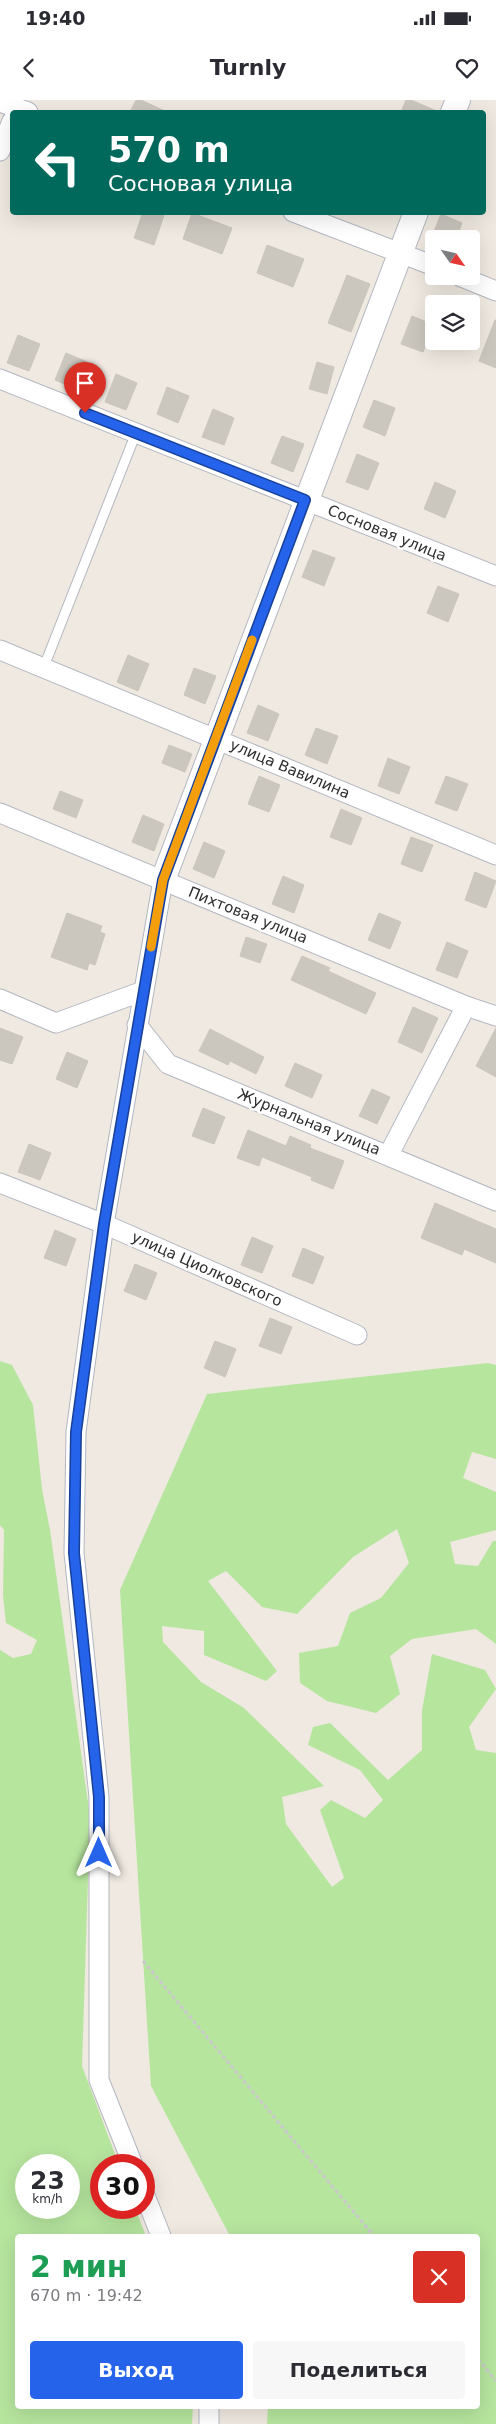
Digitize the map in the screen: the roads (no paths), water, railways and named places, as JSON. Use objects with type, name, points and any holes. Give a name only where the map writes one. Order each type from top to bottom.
[{"type":"street","points":[[0,102],[17,110]]},
{"type":"street","points":[[0,151],[10,130]]},
{"type":"street","points":[[301,215],[425,262]]},
{"type":"street","points":[[129,2154],[99,2080],[99,1797],[74,1553],[76,1432],[104,1224],[163,880],[305,500],[415,215]]},
{"type":"street","points":[[480,285],[496,291]]},
{"type":"street","name":"Сосновая улица","points":[[0,379],[496,576]]},
{"type":"street","name":"улица Вавилина","points":[[0,650],[496,855]]},
{"type":"street","name":"Пихтовая улица","points":[[0,813],[466,1006],[496,1016]]},
{"type":"street","points":[[0,1000],[56,1023],[143,991]]},
{"type":"street","points":[[389,1154],[466,1006]]},
{"type":"street","name":"Журнальная улица","points":[[137,1025],[168,1064],[389,1154],[496,1201]]},
{"type":"street","name":"улица Циолковского","points":[[0,1183],[104,1224],[357,1335]]},
{"type":"street","points":[[154,2219],[160,2234]]},
{"type":"street","points":[[209,2409],[209,2424]]},
{"type":"lane","points":[[43,668],[136,433]]}]
